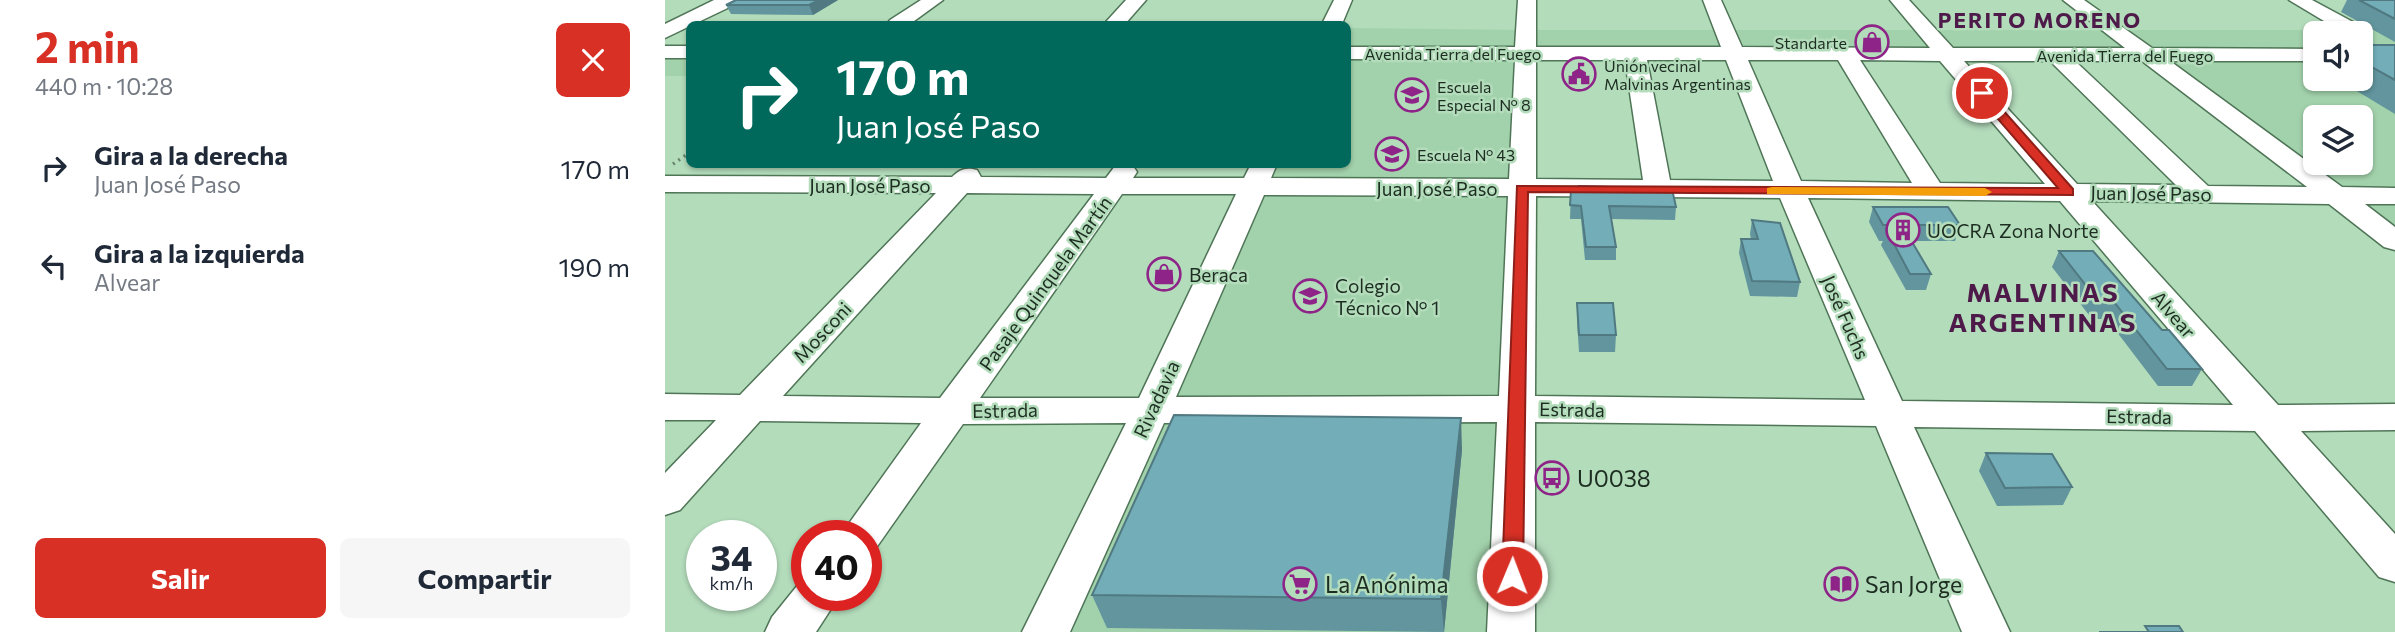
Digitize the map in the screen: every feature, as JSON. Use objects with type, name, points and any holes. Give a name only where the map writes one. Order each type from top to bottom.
[{"type":"street","points":[[687,21],[729,0]]},
{"type":"street","points":[[902,21],[933,0]]},
{"type":"street","points":[[1117,21],[1137,0]]},
{"type":"street","points":[[1333,21],[1343,0]]},
{"type":"street","points":[[1511,632],[1527,0]]},
{"type":"street","name":"José Fuchs","points":[[1712,0],[1791,191],[1986,632]]},
{"type":"street","name":"Alvear","points":[[1899,0],[2395,564]]},
{"type":"street","points":[[2072,0],[2395,241]]},
{"type":"street","points":[[2298,0],[2336,21]]},
{"type":"street","points":[[665,32],[686,22]]},
{"type":"street","points":[[665,52],[686,52]]},
{"type":"street","name":"Avenida Tierra del Fuego","points":[[1351,53],[2303,55]]},
{"type":"street","points":[[1635,53],[1658,188]]},
{"type":"street","points":[[1845,54],[1932,192]]},
{"type":"street","points":[[2055,54],[2201,194]]},
{"type":"street","points":[[665,183],[686,168]]},
{"type":"street","name":"Juan José Paso","points":[[665,183],[969,175],[1258,176],[1521,188],[2395,196]]},
{"type":"street","name":"Mosconi","points":[[665,499],[969,175]]},
{"type":"street","name":"Pasaje Quinquela Martín","points":[[873,520],[1121,175]]},
{"type":"street","name":"Rivadavia","points":[[1046,632],[1153,409],[1258,176]]},
{"type":"street","name":"Estrada","points":[[665,407],[953,411],[1516,409],[2266,418],[2395,417]]},
{"type":"street","points":[[789,632],[805,611]]},
{"type":"path","points":[[665,169],[686,155]]},
{"type":"shaded area","points":[[1351,28],[2303,30],[2303,91],[2373,91],[2373,30],[2395,30],[2395,241],[2307,175],[2373,175],[2373,105],[2303,105],[2303,172],[2147,55],[1525,53],[1511,632],[1046,632],[1263,168],[1351,168]]},
{"type":"shaded area","points":[[665,52],[686,52],[686,76],[665,76]]},
{"type":"building","points":[[736,0],[819,0],[809,5],[726,5]]},
{"type":"building","points":[[2359,0],[2395,0],[2395,19]]},
{"type":"building","points":[[2373,45],[2395,45],[2395,80],[2373,68]]},
{"type":"building","points":[[1579,186],[1672,189],[1676,207],[1609,206],[1616,247],[1586,247],[1581,206],[1570,205],[1571,190]]},
{"type":"building","points":[[1873,207],[1948,207],[1960,225],[1902,225],[1931,274],[1910,274],[1886,229],[1893,225],[1883,225]]},
{"type":"building","points":[[1752,220],[1780,223],[1800,282],[1752,281],[1741,239],[1758,239]]},
{"type":"building","points":[[2059,251],[2093,251],[2162,330],[2169,330],[2202,369],[2167,369],[2114,302],[2099,302]]},
{"type":"building","points":[[1577,303],[1613,303],[1616,335],[1579,335]]},
{"type":"building","points":[[1174,415],[1461,418],[1441,599],[1092,595]]},
{"type":"building","points":[[1986,453],[2052,454],[2072,487],[2005,488]]},
{"type":"building","points":[[2145,626],[2179,626],[2183,632],[2149,632]]},
{"type":"slow traffic","points":[[1772,191],[1985,192]]},
{"type":"place","name":"Standarte","points":[[1872,42]]},
{"type":"place","name":"Unión vecinal Malvinas Argentinas","points":[[1579,74]]},
{"type":"place","name":"Escuela Especial Nº 8","points":[[1412,95]]},
{"type":"place","name":"Escuela Nº 43","points":[[1392,154]]},
{"type":"place","name":"UOCRA Zona Norte","points":[[1903,230]]},
{"type":"place","name":"Beraca","points":[[1164,274]]},
{"type":"place","name":"Colegio Técnico Nº 1","points":[[1310,296]]},
{"type":"place","name":"U0038","points":[[1552,478]]},
{"type":"place","name":"La Anónima","points":[[1300,584]]},
{"type":"place","name":"San Jorge","points":[[1841,584]]},
{"type":"district","name":"PERITO MORENO","points":[[2040,19]]},
{"type":"district","name":"MALVINAS ARGENTINAS","points":[[2043,306]]},
{"type":"route","points":[[1512,576],[1521,188],[2068,192],[1982,93]]}]
